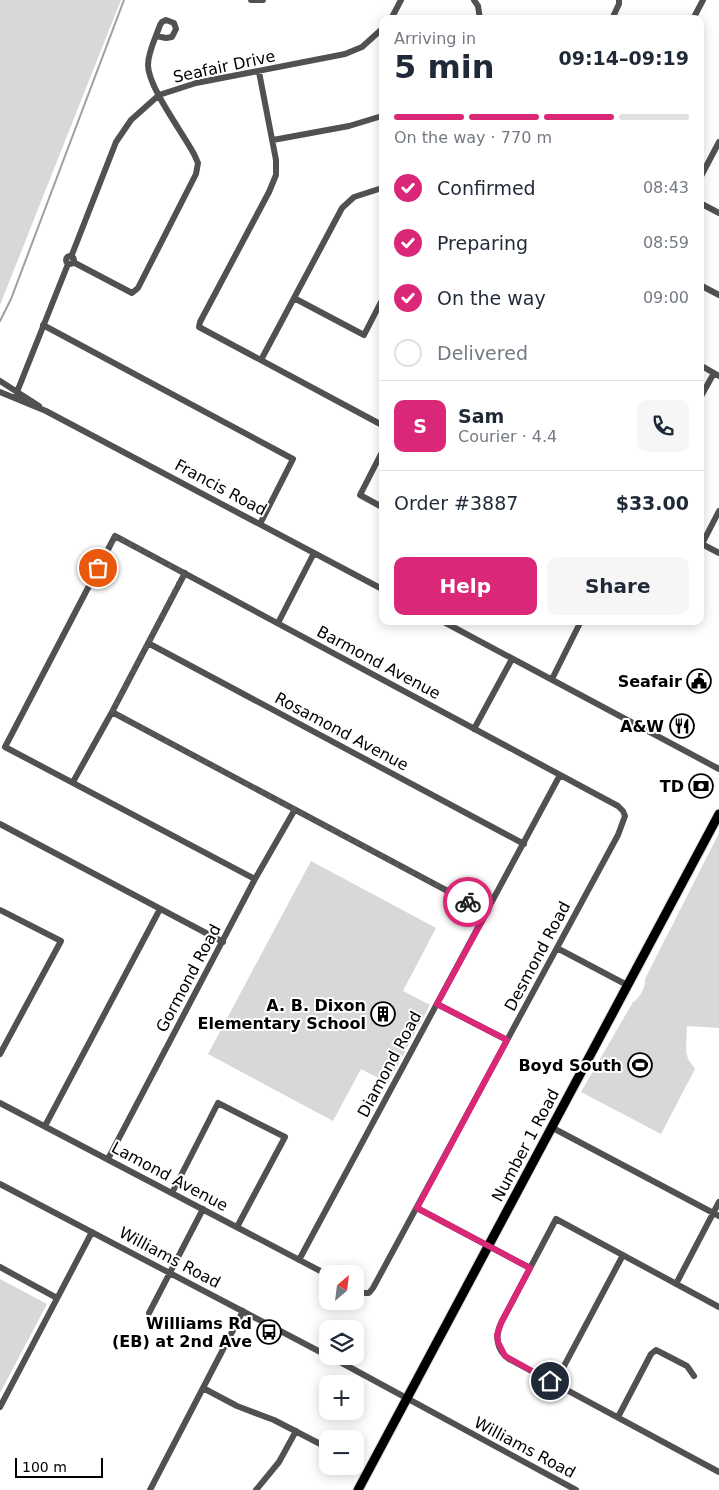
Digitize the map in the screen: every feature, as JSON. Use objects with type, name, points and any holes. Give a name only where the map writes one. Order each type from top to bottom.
[{"type":"main road","name":"Number 1 Road","points":[[358,1490],[719,814]]},
{"type":"street","points":[[251,0],[263,0]]},
{"type":"street","points":[[393,15],[401,0]]},
{"type":"street","points":[[474,0],[478,6],[479,15]]},
{"type":"street","points":[[614,15],[619,0]]},
{"type":"street","points":[[695,15],[703,0]]},
{"type":"street","name":"Seafair Drive","points":[[15,394],[70,261],[116,142],[131,120],[159,95],[196,83],[345,54],[362,47],[379,32]]},
{"type":"street","points":[[70,261],[132,293],[138,288],[196,174],[197,159],[153,84],[148,64],[156,36]]},
{"type":"street","points":[[259,72],[273,140],[276,168],[273,185],[199,327],[379,423]]},
{"type":"street","points":[[273,140],[349,126],[379,117]]},
{"type":"street","points":[[704,170],[719,142]]},
{"type":"street","points":[[261,360],[345,203],[360,194],[379,189]]},
{"type":"street","points":[[704,205],[719,213]]},
{"type":"street","points":[[704,287],[719,295]]},
{"type":"street","points":[[294,298],[364,335],[379,306]]},
{"type":"street","points":[[42,325],[293,459],[260,524]]},
{"type":"street","points":[[704,368],[716,374],[704,392]]},
{"type":"street","name":"Francis Road","points":[[0,381],[15,394],[46,411],[379,587]]},
{"type":"street","name":"Francis Road","points":[[0,392],[15,394]]},
{"type":"street","points":[[379,458],[360,495],[379,505]]},
{"type":"street","points":[[704,538],[719,511]]},
{"type":"street","name":"Barmond Avenue","points":[[73,782],[5,747],[115,536],[618,806],[625,816]]},
{"type":"street","points":[[704,545],[719,553]]},
{"type":"street","points":[[278,623],[314,553]]},
{"type":"street","points":[[184,573],[112,712],[73,782],[256,879]]},
{"type":"street","points":[[449,625],[719,769]]},
{"type":"street","points":[[552,680],[579,625]]},
{"type":"street","name":"Rosamond Avenue","points":[[148,643],[524,844]]},
{"type":"street","points":[[474,728],[512,659]]},
{"type":"street","points":[[112,712],[294,811],[487,912]]},
{"type":"street","name":"Diamond Road","points":[[299,1260],[560,775]]},
{"type":"street","name":"Gormond Road","points":[[108,1159],[294,811]]},
{"type":"street","name":"Desmond Road","points":[[364,1293],[369,1293],[374,1288],[618,836],[625,816]]},
{"type":"street","points":[[0,824],[223,942]]},
{"type":"street","points":[[45,1126],[160,909]]},
{"type":"street","points":[[0,910],[61,941],[0,1054]]},
{"type":"street","points":[[556,948],[627,985]]},
{"type":"street","points":[[437,1004],[507,1040]]},
{"type":"street","points":[[172,1193],[218,1102],[285,1137],[237,1227]]},
{"type":"street","name":"Lamond Avenue","points":[[0,1103],[319,1270]]},
{"type":"street","points":[[551,1127],[716,1214]]},
{"type":"street","name":"Williams Road","points":[[0,1184],[319,1351]]},
{"type":"street","points":[[676,1284],[716,1214],[719,1202]]},
{"type":"street","points":[[417,1208],[530,1268]]},
{"type":"street","points":[[149,1313],[203,1209]]},
{"type":"street","points":[[719,1307],[556,1219],[501,1323],[497,1335],[499,1347],[502,1353],[509,1359],[719,1472]]},
{"type":"street","points":[[0,1407],[92,1232]]},
{"type":"street","points":[[555,1384],[623,1255]]},
{"type":"street","points":[[0,1267],[57,1298]]},
{"type":"street","points":[[150,1490],[243,1311]]},
{"type":"street","points":[[618,1417],[651,1354],[656,1350],[687,1366],[694,1376]]},
{"type":"street","name":"Williams Road","points":[[345,1365],[576,1490]]},
{"type":"street","points":[[203,1388],[233,1404],[268,1417],[319,1443]]},
{"type":"street","points":[[256,1490],[279,1462],[296,1431]]},
{"type":"shaded area","points":[[0,0],[121,0],[0,305]]},
{"type":"shaded area","points":[[719,833],[719,1028],[687,1026],[686,1051],[688,1059],[695,1069],[661,1134],[581,1092],[633,1002],[642,992],[645,979]]},
{"type":"shaded area","points":[[311,861],[436,928],[403,991],[430,1005],[388,1083],[361,1069],[333,1121],[208,1054]]},
{"type":"shaded area","points":[[0,1279],[47,1304],[0,1393]]},
{"type":"waterway","points":[[0,321],[11,299],[124,0]]},
{"type":"way so far","points":[[98,568],[115,536],[184,573],[112,712],[294,811],[468,902]]},
{"type":"place","name":"Seafair","points":[[699,681]]},
{"type":"place","name":"A&W","points":[[682,726]]},
{"type":"place","name":"TD","points":[[701,786]]},
{"type":"place","name":"A. B. Dixon Elementary School","points":[[383,1014]]},
{"type":"place","name":"Boyd South","points":[[640,1065]]},
{"type":"place","name":"Williams Rd (EB) at 2nd Ave","points":[[269,1332]]},
{"type":"route","points":[[468,902],[487,912],[437,1004],[507,1040],[417,1208],[530,1268],[501,1323],[497,1335],[498,1342],[505,1356],[550,1381]]}]
